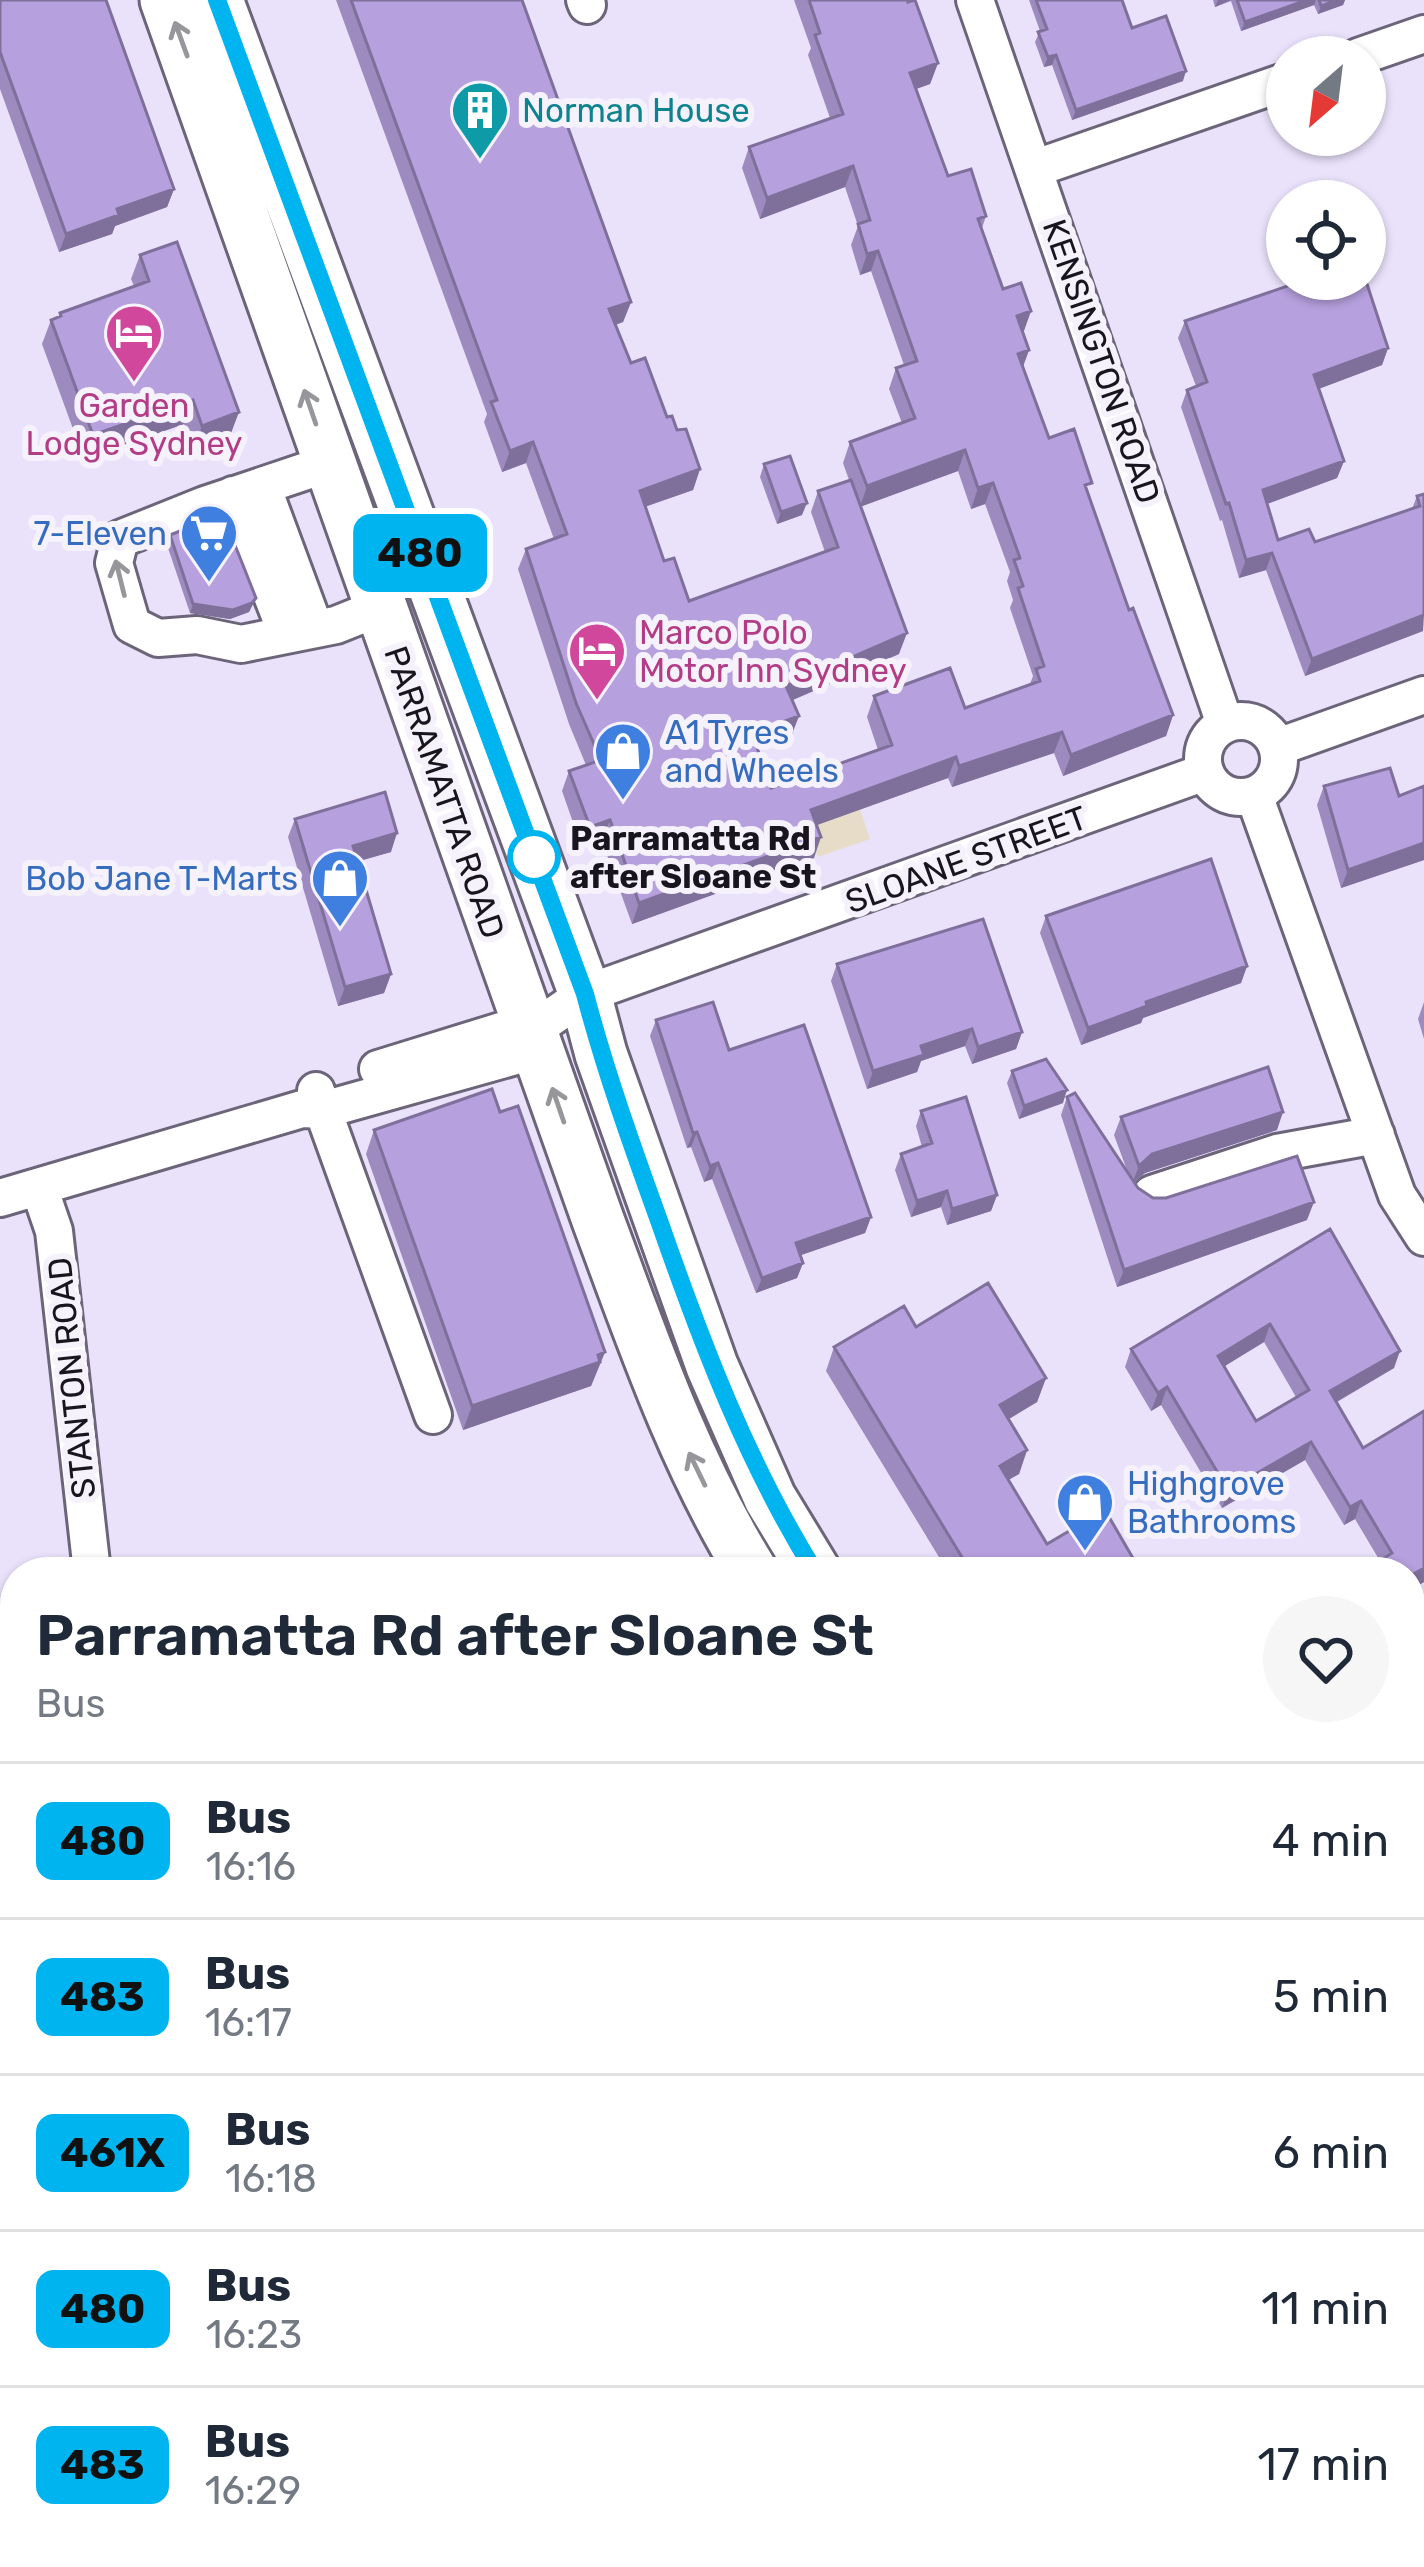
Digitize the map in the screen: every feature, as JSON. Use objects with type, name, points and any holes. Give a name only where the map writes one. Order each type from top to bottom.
[{"type":"highway","name":"PARRAMATTA ROAD","points":[[166,0],[530,1032],[671,1415],[743,1557]]},
{"type":"highway","name":"PARRAMATTA ROAD","points":[[217,0],[585,994],[608,1076],[712,1366],[770,1498],[806,1557]]},
{"type":"street","name":"KENSINGTON ROAD","points":[[975,0],[1226,724]]},
{"type":"street","points":[[1386,47],[1424,34]]},
{"type":"street","points":[[1036,168],[1266,88]]},
{"type":"street","points":[[330,463],[120,539],[114,562],[132,625],[158,638],[197,635],[241,644],[380,607]]},
{"type":"street","points":[[248,490],[301,631]]},
{"type":"street","points":[[1278,747],[1424,695]]},
{"type":"street","points":[[1251,722],[1272,736],[1278,747],[1273,782],[1254,795],[1230,796],[1219,791],[1204,772],[1208,739],[1226,724],[1251,722]]},
{"type":"street","name":"SLOANE STREET","points":[[0,1198],[313,1102],[512,1057],[530,1032],[585,994],[1204,772]]},
{"type":"street","points":[[1254,795],[1397,1195],[1424,1237]]},
{"type":"street","points":[[313,1102],[433,1415]]},
{"type":"street","points":[[1152,1193],[1277,1153],[1376,1135]]},
{"type":"street","name":"STANTON ROAD","points":[[39,1187],[54,1232],[90,1557]]},
{"type":"shaded area","points":[[846,767],[870,839],[818,857],[792,786]]},
{"type":"building","points":[[0,0],[106,0],[174,189],[66,234],[0,52]]},
{"type":"building","points":[[351,0],[522,0],[631,302],[609,309],[631,363],[645,358],[667,417],[672,416],[677,430],[686,429],[700,469],[640,491],[664,561],[674,558],[689,601],[838,547],[818,491],[851,480],[907,633],[786,686],[799,716],[752,733],[771,788],[892,745],[874,696],[950,668],[965,708],[1040,681],[1036,669],[1044,666],[1018,588],[1023,586],[1014,560],[1020,558],[993,483],[978,488],[965,450],[867,486],[850,442],[915,418],[896,368],[917,361],[878,251],[867,254],[858,224],[870,220],[853,166],[767,198],[749,147],[843,114],[815,35],[820,33],[809,0],[915,0],[938,63],[910,73],[948,176],[971,169],[986,216],[978,219],[1003,289],[1021,283],[1031,311],[1017,316],[1029,350],[1018,354],[1049,438],[1074,429],[1092,483],[1085,485],[1173,715],[1071,755],[1062,732],[959,766],[956,757],[811,810],[821,837],[639,903],[610,820],[590,827],[569,771],[601,760],[576,703],[526,549],[567,534],[533,442],[510,451],[491,402],[497,400]]},
{"type":"building","points":[[1036,0],[1122,0],[1132,28],[1166,16],[1186,71],[1076,110],[1056,55],[1048,57],[1038,32],[1047,29]]},
{"type":"building","points":[[1237,0],[1307,0],[1245,22]]},
{"type":"building","name":"Garden Lodge Sydney","points":[[177,242],[239,412],[202,426],[193,400],[93,435],[51,320],[149,281],[140,255]]},
{"type":"building","points":[[1266,293],[1266,300],[1372,300],[1388,348],[1314,375],[1344,461],[1263,490],[1278,540],[1309,529],[1315,542],[1420,506],[1417,496],[1424,494],[1424,615],[1312,659],[1272,553],[1246,560],[1187,390],[1207,382],[1185,321]]},
{"type":"building","points":[[790,456],[807,503],[781,512],[764,464]]},
{"type":"building","name":"7-Eleven","points":[[216,517],[222,535],[231,535],[256,598],[233,610],[193,604],[170,535]]},
{"type":"building","points":[[1390,768],[1399,796],[1424,786],[1424,843],[1348,870],[1324,786]]},
{"type":"building","name":"Bob Jane T-Marts","points":[[385,792],[397,833],[353,846],[391,974],[345,987],[295,819]]},
{"type":"building","points":[[1211,859],[1247,966],[1088,1028],[1046,916]]},
{"type":"building","points":[[983,919],[1022,1032],[978,1047],[972,1029],[921,1046],[924,1055],[873,1071],[837,964]]},
{"type":"building","points":[[713,1002],[729,1050],[804,1025],[871,1217],[796,1243],[803,1263],[762,1278],[718,1163],[710,1166],[697,1132],[693,1133],[656,1020]]},
{"type":"building","points":[[1046,1059],[1067,1090],[1024,1106],[1012,1071]]},
{"type":"building","points":[[1268,1067],[1283,1112],[1152,1154],[1139,1166],[1121,1117]]},
{"type":"building","points":[[492,1089],[500,1112],[518,1106],[605,1352],[598,1355],[600,1362],[472,1406],[374,1130]]},
{"type":"building","points":[[1075,1093],[1138,1188],[1153,1198],[1166,1198],[1297,1156],[1314,1202],[1124,1270],[1067,1097]]},
{"type":"building","points":[[966,1097],[997,1195],[952,1209],[947,1191],[917,1201],[901,1154],[932,1143],[921,1111]]},
{"type":"building","points":[[1330,1229],[1400,1351],[1330,1391],[1363,1448],[1424,1411],[1424,1557],[1386,1557],[1392,1553],[1361,1501],[1350,1507],[1311,1442],[1228,1490],[1167,1387],[1158,1393],[1131,1349]],"holes":[[[1270,1324],[1309,1390],[1256,1421],[1218,1356]]]},
{"type":"building","points":[[988,1283],[1046,1378],[1000,1405],[1027,1450],[1000,1466],[1047,1544],[1105,1510],[1132,1557],[962,1557],[834,1347],[904,1306],[916,1327]]},
{"type":"bus line","name":"480","points":[[217,0],[585,994],[601,1054],[694,1321],[770,1498],[806,1557]]},
{"type":"place","name":"Norman House","points":[[480,161]]},
{"type":"place","name":"Garden Lodge Sydney","points":[[134,384]]},
{"type":"place","name":"7-Eleven","points":[[209,584]]},
{"type":"place","name":"Marco Polo Motor Inn Sydney","points":[[597,702]]},
{"type":"place","name":"A1 Tyres and Wheels","points":[[623,802]]},
{"type":"place","name":"Parramatta Rd after Sloane St","points":[[534,857]]},
{"type":"place","name":"Bob Jane T-Marts","points":[[340,929]]},
{"type":"place","name":"Highgrove Bathrooms","points":[[1085,1553]]}]
